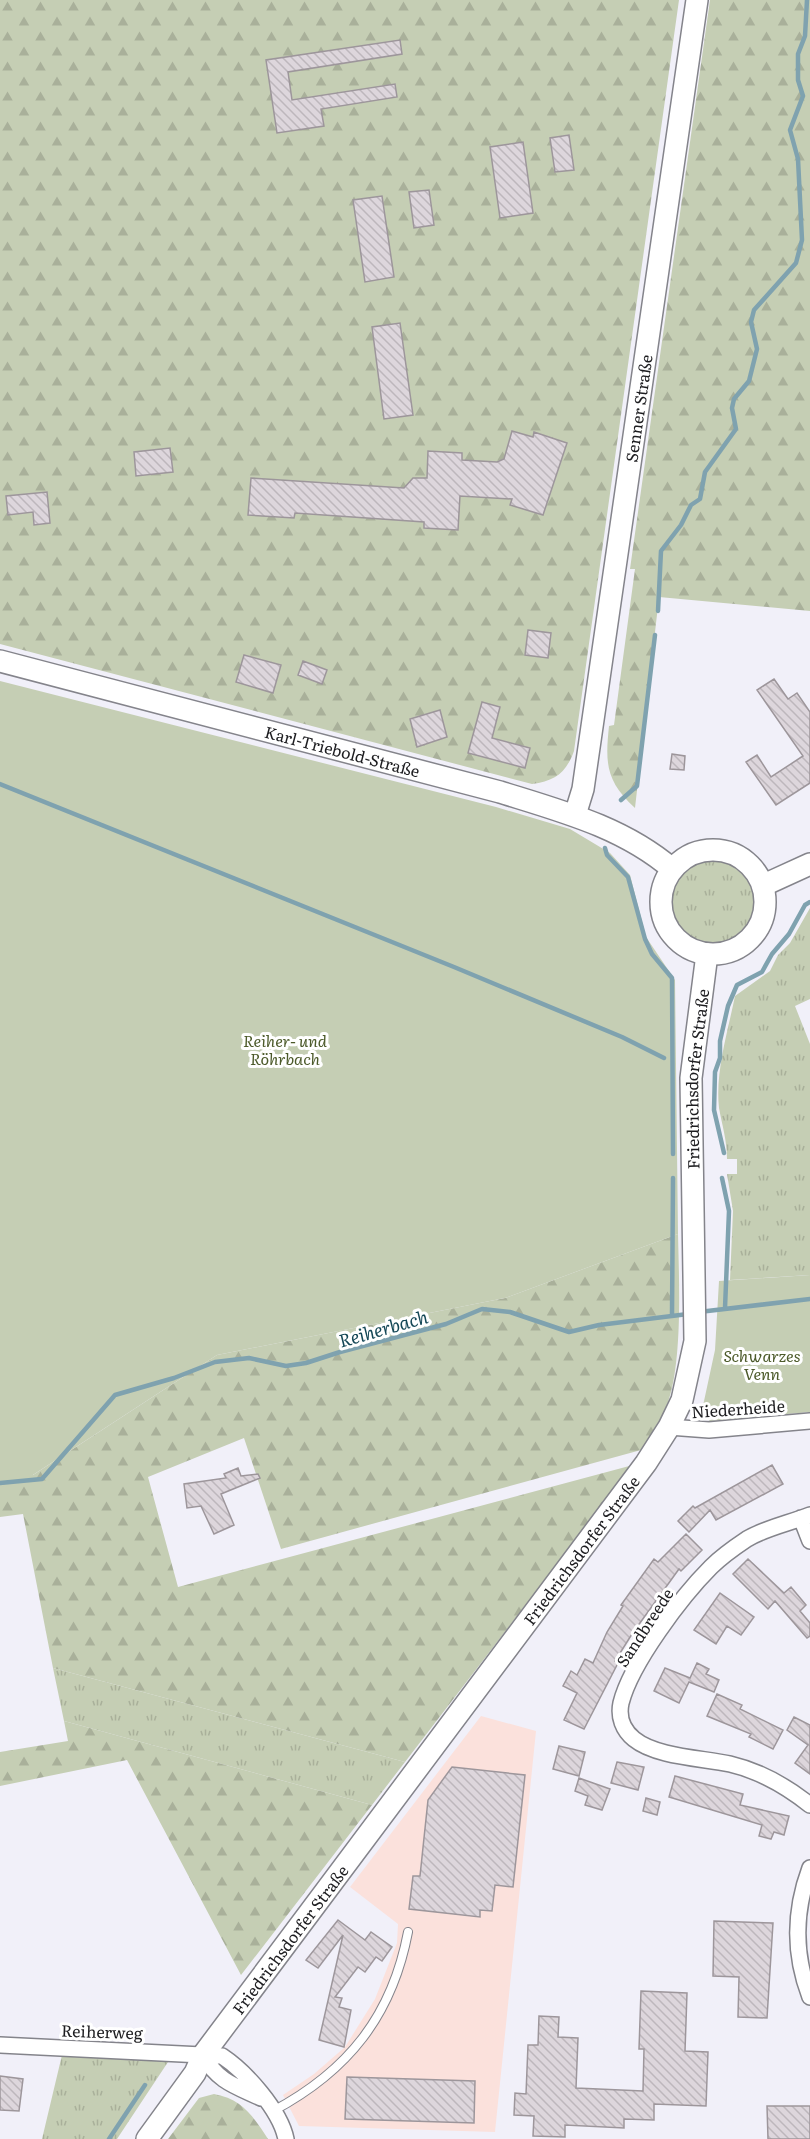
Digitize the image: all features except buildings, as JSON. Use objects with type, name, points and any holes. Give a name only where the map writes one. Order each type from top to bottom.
[{"type":"main road","name":"Senner Straße","points":[[575,815],[584,789],[697,0]]},
{"type":"main road","name":"Karl-Triebold-Straße","points":[[0,661],[500,792],[575,815],[626,838],[672,869]]},
{"type":"main road","points":[[710,849],[728,851],[750,864],[764,885],[766,906],[761,925],[752,938],[739,948],[724,954],[707,954],[690,949],[674,938],[663,919],[661,897],[672,869],[694,853],[710,849]]},
{"type":"main road","points":[[764,885],[810,864]]},
{"type":"main road","name":"Friedrichsdorfer Straße","points":[[147,2139],[195,2073],[203,2055],[566,1572],[646,1463],[669,1427],[688,1380],[695,1312],[691,1078],[707,954]]},
{"type":"main road","name":"Friedrichsdorfer Straße","points":[[132,2139],[185,2066],[203,2055]]},
{"type":"street","name":"Niederheide","points":[[669,1427],[709,1430],[810,1421]]},
{"type":"street","points":[[805,1517],[810,1540]]},
{"type":"street","name":"Sandbreede","points":[[805,1517],[748,1538],[712,1566],[696,1583],[665,1623],[637,1668],[621,1703],[620,1717],[625,1731],[635,1741],[653,1748],[751,1770],[793,1791],[810,1805]]},
{"type":"street","points":[[810,1868],[798,1912],[795,1939],[810,1997]]},
{"type":"street","name":"Reiherweg","points":[[0,2045],[203,2055]]},
{"type":"street","points":[[203,2055],[211,2071],[268,2105],[283,2127],[286,2139]]},
{"type":"lane","points":[[268,2105],[318,2085],[357,2047],[385,2003],[402,1961],[408,1932]]},
{"type":"shaded area","points":[[481,1716],[536,1731],[495,2132],[299,2126],[283,2095],[314,2074],[345,2047],[375,1999],[397,1943],[398,1924],[350,1887]]},
{"type":"green space","points":[[0,0],[679,0],[574,751],[559,775],[547,781],[532,784],[0,644]]},
{"type":"green space","points":[[710,0],[810,0],[810,611],[659,597],[635,808],[618,789],[610,771],[607,751],[609,726],[614,725],[635,569],[630,569]]},
{"type":"green space","name":"Reiher- und Röhrbach","points":[[0,681],[496,807],[570,829],[610,853],[630,875],[646,937],[675,980],[678,1234],[505,1298],[217,1355],[16,1486],[0,1487]]},
{"type":"green space","points":[[714,858],[731,862],[745,871],[754,885],[758,902],[754,919],[745,933],[731,942],[714,946],[697,942],[683,933],[674,919],[670,902],[674,885],[683,871],[697,862]]},
{"type":"green space","points":[[810,908],[810,999],[795,1006],[810,1044],[810,1275],[730,1280],[733,1211],[727,1174],[737,1174],[737,1159],[727,1159],[719,1108],[720,1066],[726,1037],[735,996],[770,971],[778,955],[790,943]]},
{"type":"green space","points":[[678,1234],[679,1321],[676,1367],[662,1417],[641,1450],[281,1549],[244,1438],[148,1477],[178,1587],[633,1465],[405,1762],[53,1668],[23,1514],[0,1517],[0,1477],[33,1475],[217,1355],[505,1298]]},
{"type":"green space","name":"Schwarzes Venn","points":[[810,1275],[810,1412],[710,1421],[701,1415],[715,1350],[719,1281]]},
{"type":"green space","points":[[53,1668],[405,1762],[372,1805],[64,1721]]},
{"type":"green space","points":[[64,1721],[372,1805],[241,1975],[127,1760],[0,1786],[0,1752],[68,1741]]},
{"type":"green space","points":[[62,2055],[170,2059],[117,2139],[42,2139]]},
{"type":"green space","points":[[214,2094],[224,2096],[239,2104],[252,2116],[268,2139],[168,2139],[199,2098]]},
{"type":"waterway","points":[[658,611],[661,551],[681,525],[691,505],[700,499],[705,472],[736,429],[732,408],[734,399],[749,381],[757,349],[751,322],[754,310],[796,263],[802,240],[798,159],[790,130],[803,96],[798,80],[798,54],[805,36],[807,0]]},
{"type":"waterway","points":[[621,800],[637,786],[655,635]]},
{"type":"waterway","points":[[0,784],[454,967],[622,1037],[664,1058]]},
{"type":"waterway","points":[[605,848],[607,855],[628,877],[645,939],[652,954],[672,978],[673,1154]]},
{"type":"waterway","points":[[724,1153],[714,1110],[715,1072],[720,1058],[720,1041],[728,1006],[737,985],[762,972],[772,954],[789,934],[805,905],[810,902]]},
{"type":"waterway","points":[[672,1316],[673,1178]]},
{"type":"waterway","points":[[722,1178],[729,1211],[725,1308]]},
{"type":"waterway","name":"Reiherbach","points":[[699,1312],[810,1299]]},
{"type":"waterway","name":"Reiherbach","points":[[0,1483],[42,1479],[115,1395],[174,1378],[215,1362],[249,1358],[286,1366],[306,1363],[446,1324],[482,1309],[510,1312],[569,1332],[599,1325],[688,1314]]},
{"type":"waterway","points":[[109,2139],[145,2085]]}]
